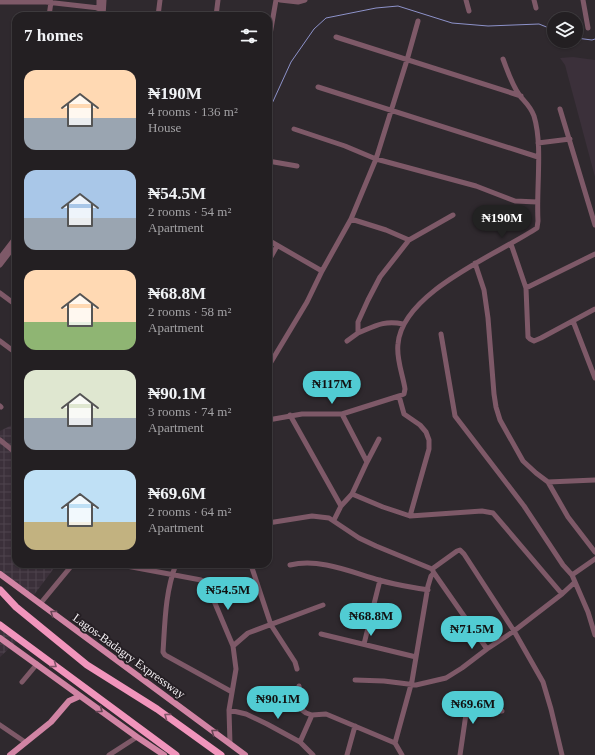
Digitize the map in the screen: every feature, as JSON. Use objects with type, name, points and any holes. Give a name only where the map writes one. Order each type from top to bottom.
[{"type":"highway","points":[[0,590],[16,607],[88,665],[157,709],[221,755]]},
{"type":"highway","points":[[0,625],[176,755]]},
{"type":"main road","name":"Lagos-Badagry Expressway","points":[[0,574],[245,755]]},
{"type":"main road","points":[[0,638],[162,754]]},
{"type":"main road","points":[[69,701],[70,689]]},
{"type":"main road","points":[[10,755],[51,722],[69,701],[80,696]]},
{"type":"street","points":[[99,0],[99,12]]},
{"type":"street","points":[[103,12],[104,0]]},
{"type":"street","points":[[158,12],[160,0]]},
{"type":"street","points":[[216,12],[218,0]]},
{"type":"street","points":[[272,16],[276,0]]},
{"type":"street","points":[[280,0],[298,2],[305,0]]},
{"type":"street","points":[[466,0],[469,11]]},
{"type":"street","points":[[534,0],[536,8]]},
{"type":"street","points":[[583,0],[588,28]]},
{"type":"street","points":[[0,2],[47,1],[99,8]]},
{"type":"street","points":[[47,1],[48,12]]},
{"type":"street","points":[[272,360],[307,302],[350,219],[376,159],[418,21]]},
{"type":"street","points":[[336,37],[521,96]]},
{"type":"street","points":[[272,419],[302,414],[342,414],[405,393],[397,345],[403,324],[413,311],[425,298],[475,263],[512,244],[536,228],[538,221],[537,128],[530,106],[521,96],[503,59]]},
{"type":"street","points":[[318,87],[538,157]]},
{"type":"street","points":[[560,109],[595,225]]},
{"type":"street","points":[[294,130],[345,146],[376,159],[476,186],[514,201],[537,202]]},
{"type":"street","points":[[538,143],[570,139]]},
{"type":"street","points":[[272,162],[297,166]]},
{"type":"street","points":[[358,333],[358,322],[380,277],[409,240],[453,215]]},
{"type":"street","points":[[350,219],[386,230],[409,240]]},
{"type":"street","points":[[0,258],[12,242]]},
{"type":"street","points":[[272,243],[322,271]]},
{"type":"street","points":[[512,244],[526,288],[526,323],[528,337],[530,339],[534,341],[541,338],[595,310]]},
{"type":"street","points":[[272,255],[277,246]]},
{"type":"street","points":[[0,265],[12,249]]},
{"type":"street","points":[[526,288],[595,254]]},
{"type":"street","points":[[475,263],[484,290],[488,318],[494,394],[500,420],[523,461],[548,482],[568,517],[595,552]]},
{"type":"street","points":[[0,293],[12,302]]},
{"type":"street","points":[[572,321],[595,378]]},
{"type":"street","points":[[347,341],[358,333],[383,323],[394,322],[403,324]]},
{"type":"street","points":[[441,334],[455,416],[524,506],[572,575],[588,612],[595,635]]},
{"type":"street","points":[[0,341],[12,350]]},
{"type":"street","points":[[399,396],[404,414],[420,425],[426,432],[429,440],[429,449],[410,516]]},
{"type":"street","points":[[342,414],[367,462]]},
{"type":"street","points":[[290,415],[342,506]]},
{"type":"street","points":[[334,520],[342,506],[352,494],[379,439]]},
{"type":"street","points":[[0,440],[12,450]]},
{"type":"street","points":[[548,482],[595,480]]},
{"type":"street","points":[[352,494],[410,516],[482,511],[493,513],[562,594]]},
{"type":"street","points":[[272,522],[320,516],[329,518],[359,538],[433,571],[487,649]]},
{"type":"street","points":[[394,743],[410,685],[433,571],[459,550],[462,551],[514,631],[543,682],[562,755]]},
{"type":"street","points":[[572,575],[595,558]]},
{"type":"street","points":[[290,565],[297,563],[324,565],[352,571],[380,580],[428,590]]},
{"type":"street","points":[[40,604],[70,568]]},
{"type":"street","points":[[138,568],[206,582],[233,646],[236,669],[229,710],[230,744]]},
{"type":"street","points":[[174,568],[165,608],[163,652],[165,655],[232,692]]},
{"type":"street","points":[[252,568],[271,625],[295,662],[297,669]]},
{"type":"street","points":[[364,644],[380,580]]},
{"type":"street","points":[[355,680],[416,685],[446,678],[514,631],[562,594],[575,582]]},
{"type":"street","points":[[233,646],[248,633],[323,605]]},
{"type":"street","points":[[321,634],[416,657]]},
{"type":"street","points":[[22,682],[37,664]]},
{"type":"street","points":[[299,686],[302,710],[306,713],[312,715],[326,714],[394,743],[402,755]]},
{"type":"street","points":[[229,710],[253,717],[300,742],[313,755]]},
{"type":"street","points":[[460,755],[466,714],[502,711]]},
{"type":"street","points":[[300,742],[312,715]]},
{"type":"street","points":[[0,724],[25,742]]},
{"type":"street","points":[[347,755],[355,726]]},
{"type":"street","points":[[109,755],[137,737]]},
{"type":"shaded area","points":[[573,57],[595,60],[595,177],[565,65],[560,58]]},
{"type":"shaded area","points":[[12,425],[12,568],[54,568],[31,599],[0,574],[0,431]]},
{"type":"shaded area","points":[[0,627],[19,639],[0,657]]},
{"type":"waterway","points":[[272,104],[291,62],[314,29],[326,18],[376,8],[398,6],[452,23],[488,26],[539,24],[547,27]]},
{"type":"waterway","points":[[583,39],[595,39]]}]
